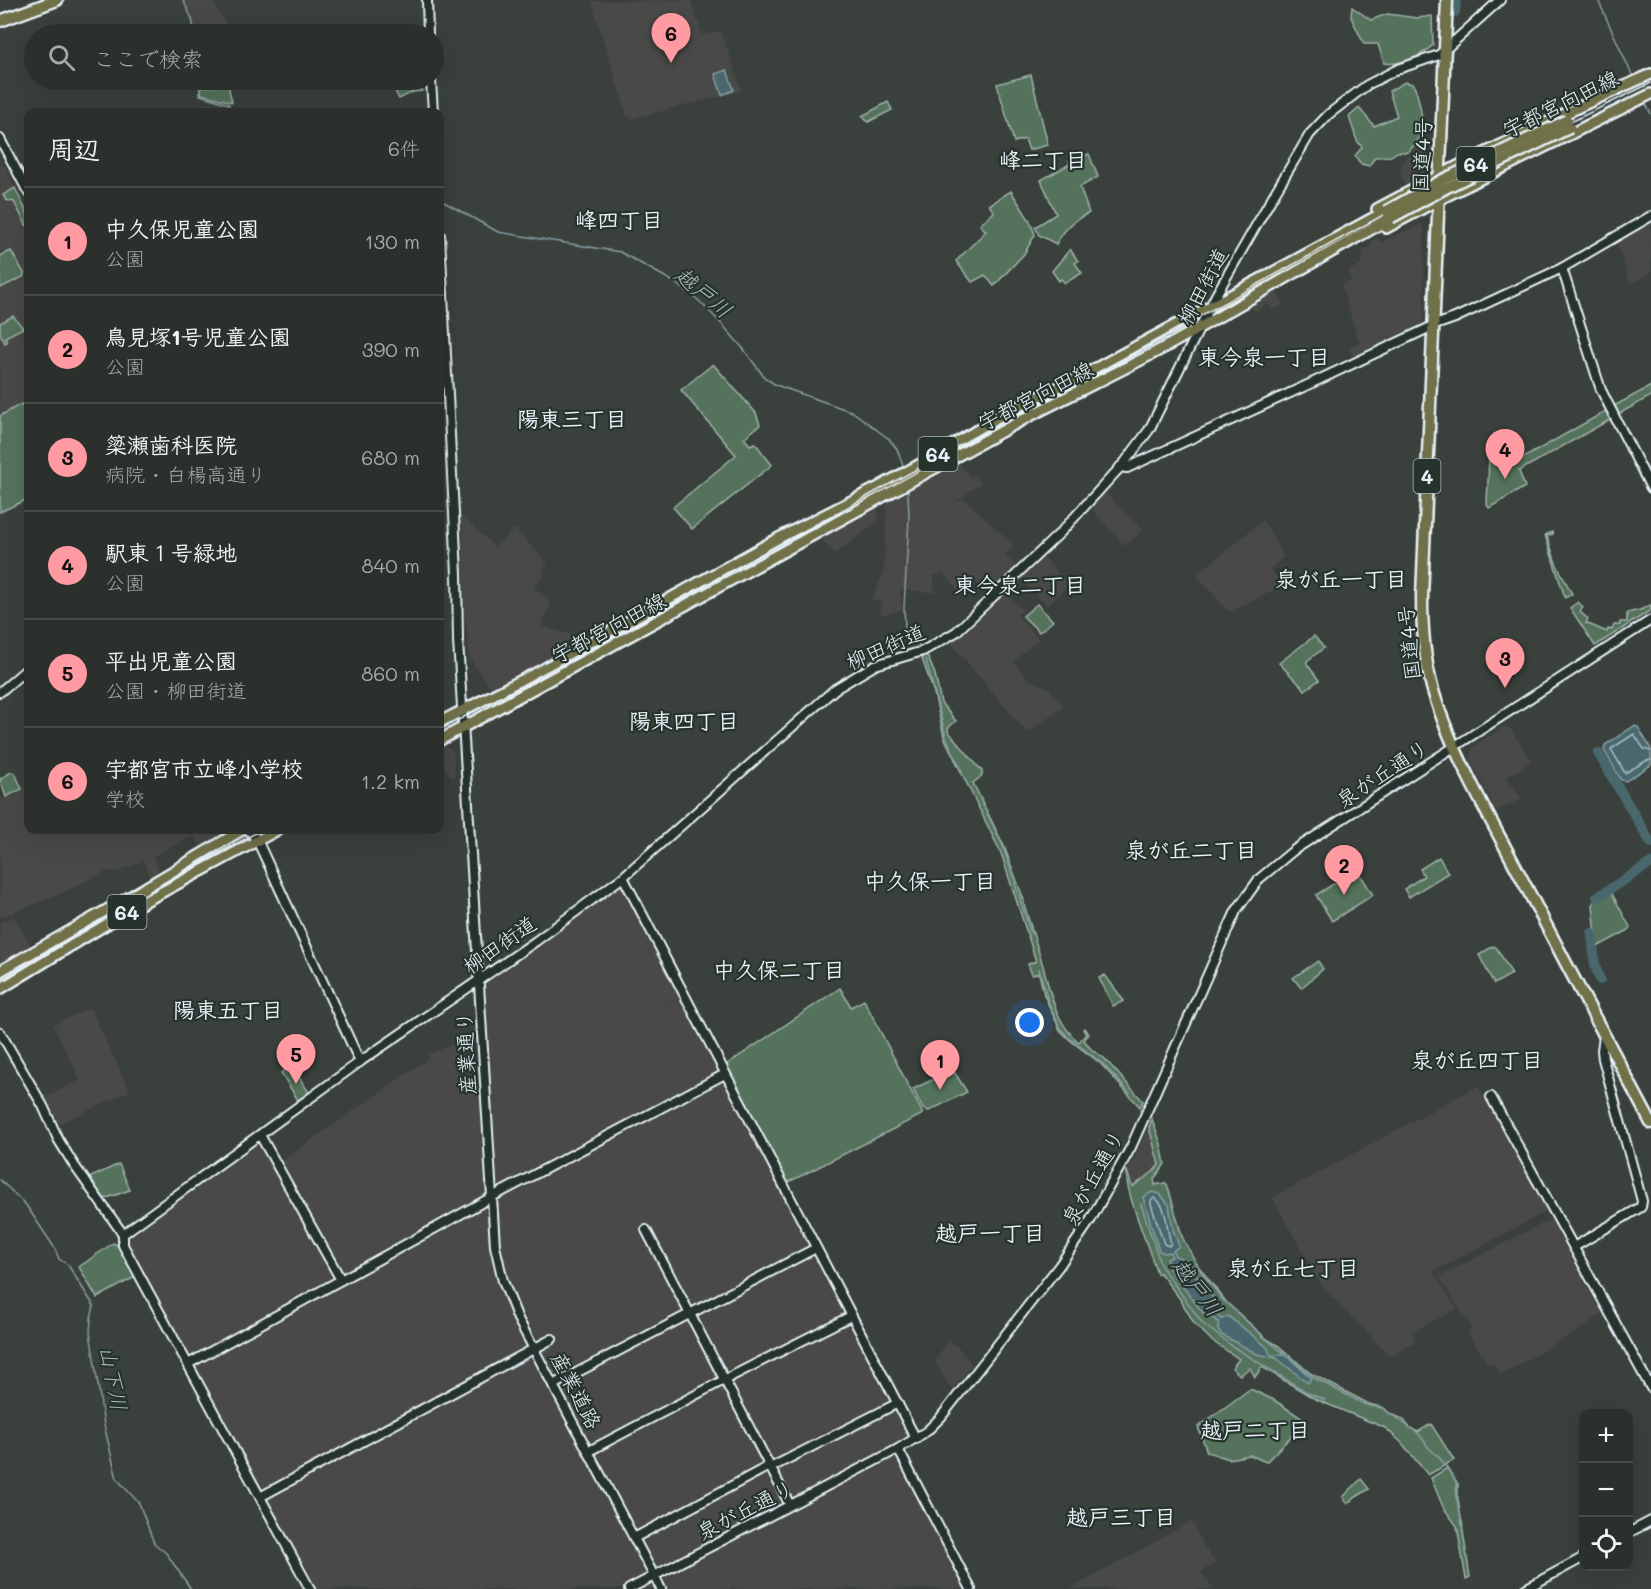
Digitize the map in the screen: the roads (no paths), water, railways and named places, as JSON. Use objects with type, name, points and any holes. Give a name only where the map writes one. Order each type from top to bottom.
[{"type":"highway","points":[[0,14],[39,0]]},
{"type":"highway","points":[[0,21],[57,0]]},
{"type":"highway","name":"国道4号","points":[[1447,0],[1425,511],[1423,628],[1432,687],[1455,747],[1651,1123]]},
{"type":"main road","points":[[1293,260],[1333,233],[1441,175],[1579,107],[1651,76]]},
{"type":"main road","name":"宇都宮向田線","points":[[444,720],[548,667],[777,539],[889,482],[1002,415],[1078,378],[1293,260],[1455,184],[1568,124],[1651,76]]},
{"type":"main road","name":"宇都宮向田線","points":[[1568,124],[1651,90]]},
{"type":"main road","points":[[1311,263],[1320,264],[1438,200],[1651,94]]},
{"type":"main road","name":"宇都宮向田線","points":[[444,738],[1026,418],[1085,390],[1200,327],[1311,263],[1389,214]]},
{"type":"main road","name":"64","points":[[0,971],[235,834]]},
{"type":"main road","name":"64","points":[[0,988],[138,905],[269,834]]},
{"type":"street","points":[[427,0],[428,24]]},
{"type":"street","name":"柳田街道","points":[[123,1234],[360,1062],[623,877],[835,689],[875,665],[923,651],[957,632],[1061,532],[1120,467],[1149,430],[1211,305],[1267,205],[1305,142],[1317,127],[1347,99],[1367,85],[1398,69],[1439,55],[1500,0]]},
{"type":"street","points":[[432,90],[433,108]]},
{"type":"street","points":[[0,139],[24,184]]},
{"type":"street","points":[[1120,467],[1127,468],[1562,268],[1651,216]]},
{"type":"street","points":[[1562,268],[1600,390],[1651,488]]},
{"type":"street","points":[[444,321],[464,727]]},
{"type":"street","name":"泉が丘通り","points":[[629,1589],[898,1449],[934,1425],[1076,1242],[1104,1200],[1131,1147],[1230,922],[1251,889],[1270,869],[1290,853],[1651,620]]},
{"type":"street","points":[[0,692],[24,671]]},
{"type":"street","name":"産業通り","points":[[464,727],[490,1198]]},
{"type":"street","points":[[252,834],[360,1062]]},
{"type":"street","points":[[256,834],[257,840]]},
{"type":"street","points":[[623,877],[916,1439]]},
{"type":"street","points":[[0,1032],[74,1165],[123,1234],[123,1245],[309,1589]]},
{"type":"street","points":[[1574,1247],[1641,1207],[1642,1201],[1603,1059],[1604,1036]]},
{"type":"street","points":[[188,1364],[490,1198],[725,1074]]},
{"type":"street","points":[[1491,1097],[1651,1388]]},
{"type":"street","points":[[260,1135],[341,1280]]},
{"type":"street","name":"産業道路","points":[[490,1198],[495,1246],[512,1307],[661,1589]]},
{"type":"street","points":[[646,1230],[790,1505]]},
{"type":"street","points":[[553,1384],[816,1248]]},
{"type":"street","points":[[589,1451],[851,1316]]},
{"type":"street","points":[[260,1497],[552,1339]]},
{"type":"street","points":[[634,1538],[898,1403]]},
{"type":"street","points":[[898,1449],[970,1589]]},
{"type":"street","points":[[1633,1531],[1651,1521]]},
{"type":"street","points":[[1525,1589],[1579,1560]]},
{"type":"water","points":[[727,70],[734,90],[722,95],[715,74]]},
{"type":"water","points":[[1634,726],[1638,727],[1651,749],[1651,765],[1626,781],[1621,780],[1604,750],[1605,745]]},
{"type":"water","points":[[1152,1192],[1160,1194],[1169,1205],[1173,1229],[1179,1246],[1173,1251],[1175,1256],[1184,1259],[1219,1306],[1217,1315],[1222,1319],[1228,1316],[1267,1347],[1270,1354],[1286,1355],[1311,1378],[1308,1383],[1276,1358],[1257,1354],[1222,1335],[1218,1330],[1219,1322],[1203,1313],[1167,1266],[1167,1259],[1172,1257],[1170,1252],[1159,1251],[1143,1197]]},
{"type":"waterway","name":"越戸川","points":[[183,0],[193,24]]},
{"type":"waterway","points":[[1455,12],[1456,0]]},
{"type":"waterway","points":[[1598,0],[1633,77]]},
{"type":"waterway","name":"越戸川","points":[[200,90],[200,95],[229,104],[229,108]]},
{"type":"waterway","points":[[1646,104],[1651,114]]},
{"type":"waterway","name":"越戸川","points":[[444,202],[498,232],[620,252],[674,282],[698,300],[719,321],[765,378],[776,385],[853,412],[889,439],[897,449],[904,468]]},
{"type":"waterway","name":"越戸川","points":[[908,491],[905,627],[920,647]]},
{"type":"waterway","name":"越戸川","points":[[926,660],[946,737],[962,771]]},
{"type":"waterway","points":[[1598,753],[1651,843]]},
{"type":"waterway","name":"越戸川","points":[[980,799],[1003,846],[1031,934]]},
{"type":"waterway","points":[[1597,897],[1651,863]]},
{"type":"waterway","points":[[1592,933],[1595,965],[1600,980]]},
{"type":"waterway","name":"越戸川","points":[[1039,969],[1048,1001],[1060,1027],[1067,1036],[1103,1064],[1130,1093]]},
{"type":"waterway","name":"山下川","points":[[0,1180],[26,1205],[54,1247],[59,1259],[68,1265],[94,1306],[90,1332],[104,1425],[117,1479],[139,1503],[154,1543],[166,1553],[191,1589]]},
{"type":"waterway","points":[[1165,1182],[1169,1189],[1181,1235],[1200,1270],[1223,1300],[1266,1339],[1316,1379],[1366,1405],[1382,1408],[1418,1433],[1456,1481],[1457,1500],[1463,1526]]},
{"type":"waterway","name":"越戸川","points":[[1141,1204],[1161,1266],[1203,1324],[1232,1346],[1308,1393],[1325,1400]]},
{"type":"tram line","points":[[444,728],[1011,416],[1084,380],[1416,197],[1651,83]]},
{"type":"tram line","points":[[0,980],[184,872],[254,834]]},
{"type":"place","name":"宇都宮市立峰小学校","points":[[671,63]]},
{"type":"place","name":"駅東１号緑地","points":[[1505,479]]},
{"type":"place","name":"簗瀬歯科医院","points":[[1505,688]]},
{"type":"place","name":"鳥見塚1号児童公園","points":[[1344,895]]},
{"type":"place","name":"平出児童公園","points":[[296,1084]]},
{"type":"place","name":"中久保児童公園","points":[[940,1090]]},
{"type":"district","name":"峰二丁目","points":[[1043,159]]},
{"type":"district","name":"峰四丁目","points":[[619,219]]},
{"type":"district","name":"東今泉一丁目","points":[[1264,356]]},
{"type":"district","name":"陽東三丁目","points":[[572,418]]},
{"type":"district","name":"泉が丘一丁目","points":[[1341,578]]},
{"type":"district","name":"東今泉二丁目","points":[[1020,584]]},
{"type":"district","name":"陽東四丁目","points":[[684,720]]},
{"type":"district","name":"泉が丘二丁目","points":[[1191,849]]},
{"type":"district","name":"中久保一丁目","points":[[930,880]]},
{"type":"district","name":"中久保二丁目","points":[[779,969]]},
{"type":"district","name":"陽東五丁目","points":[[228,1009]]},
{"type":"district","name":"泉が丘四丁目","points":[[1477,1059]]},
{"type":"district","name":"越戸一丁目","points":[[990,1232]]},
{"type":"district","name":"泉が丘七丁目","points":[[1293,1267]]},
{"type":"district","name":"越戸二丁目","points":[[1255,1429]]},
{"type":"district","name":"越戸三丁目","points":[[1121,1516]]}]
